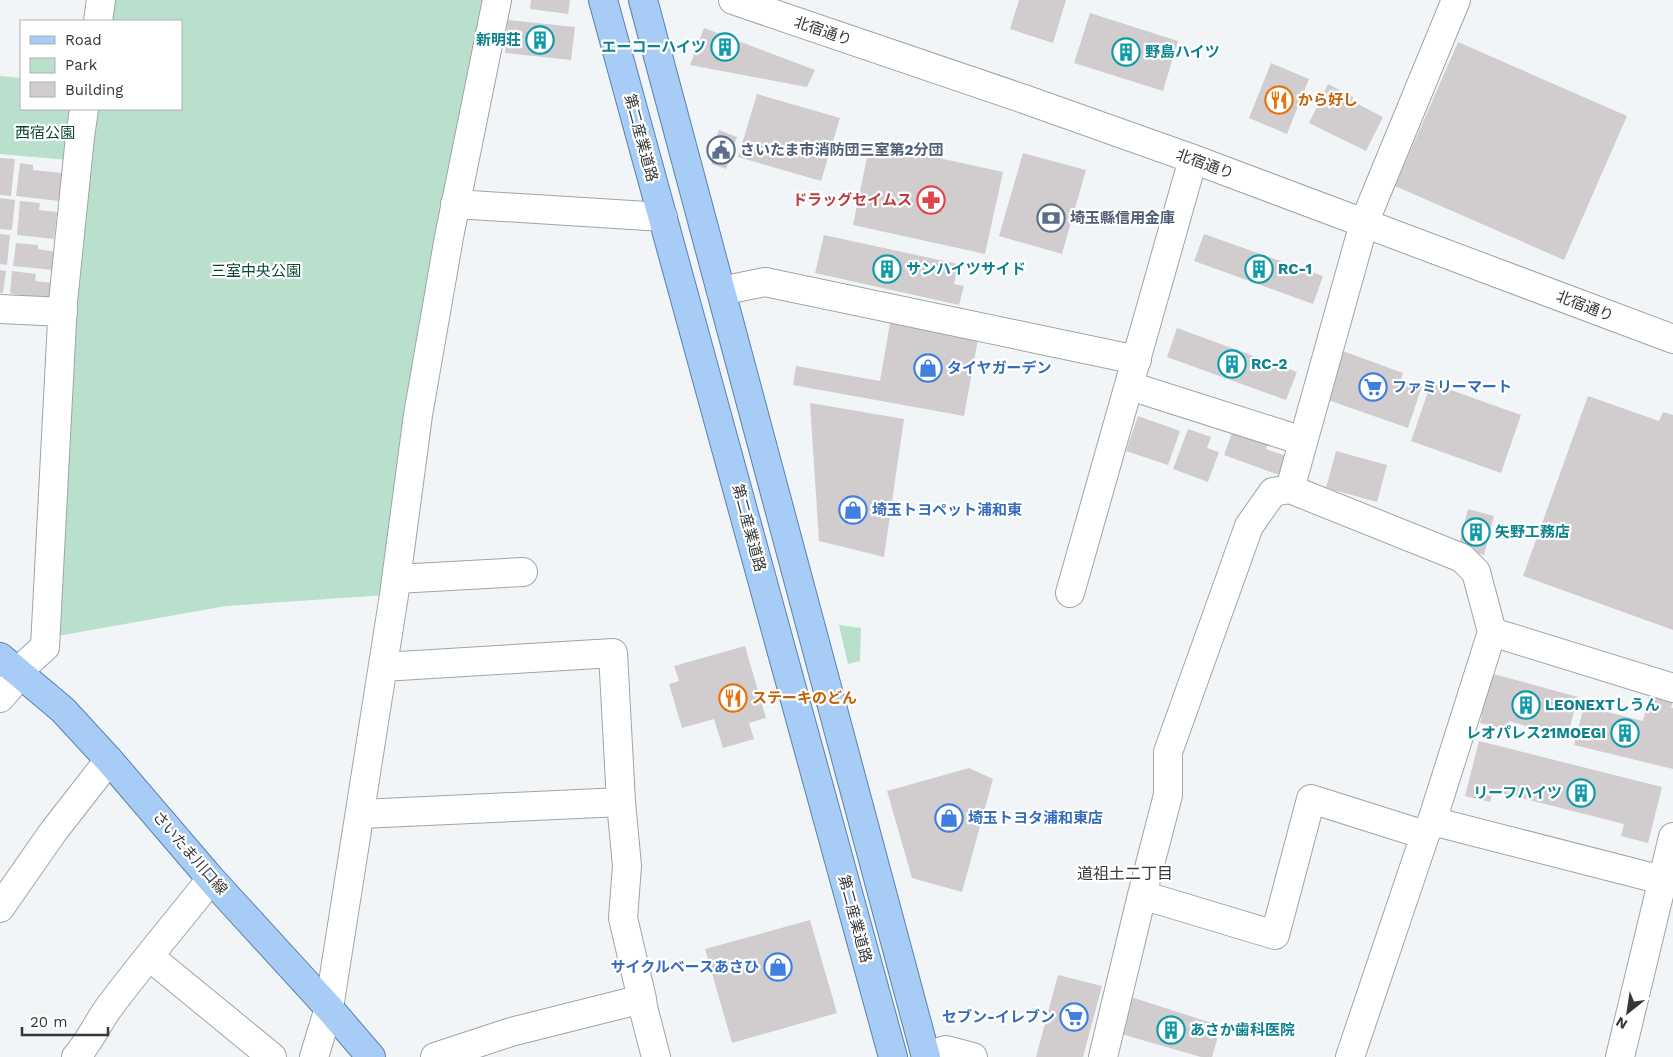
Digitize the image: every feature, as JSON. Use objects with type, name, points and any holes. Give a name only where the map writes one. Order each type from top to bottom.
[{"type":"main road","name":"第二産業道路","points":[[603,0],[893,1057]]},
{"type":"main road","points":[[643,0],[926,1056]]},
{"type":"main road","name":"さいたま川口線","points":[[13,668],[63,710],[109,760],[211,879],[330,1008],[371,1057]]},
{"type":"street","points":[[98,20],[101,0]]},
{"type":"street","points":[[314,1057],[330,1008],[383,667],[418,415],[455,204],[496,0]]},
{"type":"street","name":"北宿通り","points":[[733,0],[1193,159],[1673,339]]},
{"type":"street","points":[[1290,489],[1364,223],[1456,0]]},
{"type":"street","points":[[0,698],[13,668],[44,648],[63,312],[84,110]]},
{"type":"street","points":[[1070,593],[1193,159]]},
{"type":"street","points":[[455,204],[663,217]]},
{"type":"street","points":[[721,292],[765,282],[1133,373],[1303,441]]},
{"type":"street","points":[[0,309],[63,312]]},
{"type":"street","points":[[1103,1057],[1168,795],[1168,752],[1249,526],[1273,492],[1290,489],[1462,558],[1476,572],[1492,632],[1350,1057]]},
{"type":"street","points":[[396,579],[523,572]]},
{"type":"street","points":[[1492,632],[1673,688]]},
{"type":"street","points":[[383,667],[613,653],[627,866],[623,918],[656,1057]]},
{"type":"street","points":[[0,908],[53,832],[109,760]]},
{"type":"street","points":[[1142,895],[1275,935],[1311,799],[1428,828],[1662,880]]},
{"type":"street","points":[[361,814],[622,802]]},
{"type":"street","points":[[1620,1057],[1662,935],[1662,880],[1673,837]]},
{"type":"street","points":[[86,1054],[106,1011],[211,879]]},
{"type":"street","points":[[150,957],[272,1057]]},
{"type":"street","points":[[435,1057],[510,1032],[642,999]]},
{"type":"street","points":[[926,1056],[946,1050],[973,1057]]},
{"type":"green space","name":"三室中央公園","points":[[112,0],[487,0],[386,595],[226,606],[52,637],[89,149],[95,110],[182,110],[182,20],[109,20]]},
{"type":"green space","name":"西宿公園","points":[[0,76],[20,78],[20,110],[73,110],[68,160],[0,154]]},
{"type":"green space","points":[[839,625],[861,628],[860,661],[848,664]]},
{"type":"building","points":[[531,0],[570,0],[568,14],[530,9]]},
{"type":"building","points":[[1019,0],[1066,0],[1053,43],[1010,29]]},
{"type":"building","name":"野島ハイツ","points":[[1090,13],[1178,41],[1163,91],[1074,63]]},
{"type":"building","name":"新明荘","points":[[508,20],[575,27],[571,60],[505,53]]},
{"type":"building","name":"エーコーハイツ","points":[[704,28],[815,70],[807,87],[690,65]]},
{"type":"building","points":[[1458,42],[1627,116],[1564,260],[1395,186]]},
{"type":"building","points":[[1271,63],[1309,79],[1287,134],[1249,118]]},
{"type":"building","points":[[1328,84],[1353,97],[1352,101],[1383,117],[1366,151],[1309,123]]},
{"type":"building","points":[[757,94],[840,118],[821,181],[738,157]]},
{"type":"building","points":[[719,130],[737,137],[726,169],[712,164],[710,152]]},
{"type":"building","points":[[870,143],[1003,172],[985,254],[853,225]]},
{"type":"building","points":[[1023,153],[1086,170],[1062,254],[999,236]]},
{"type":"building","points":[[0,158],[15,159],[11,196],[0,195]]},
{"type":"building","points":[[20,163],[33,165],[33,170],[62,173],[59,201],[16,196]]},
{"type":"building","points":[[0,198],[15,200],[12,230],[0,229]]},
{"type":"building","points":[[20,201],[40,203],[39,210],[57,212],[54,239],[17,235]]},
{"type":"building","points":[[0,234],[10,235],[7,265],[0,264]]},
{"type":"building","name":"RC-1","points":[[1204,234],[1323,276],[1313,304],[1194,261]]},
{"type":"building","name":"サンハイツサイド","points":[[824,235],[958,264],[954,284],[964,286],[959,305],[815,273]]},
{"type":"building","points":[[16,243],[38,245],[38,249],[55,252],[53,270],[13,266]]},
{"type":"building","points":[[0,270],[6,271],[3,293],[0,293]]},
{"type":"building","points":[[12,271],[36,274],[35,281],[53,283],[51,296],[44,301],[18,297],[18,295],[10,293]]},
{"type":"building","points":[[890,323],[978,339],[964,416],[793,385],[796,366],[880,381]]},
{"type":"building","name":"RC-2","points":[[1177,328],[1297,372],[1286,400],[1167,357]]},
{"type":"building","points":[[1343,351],[1403,373],[1401,379],[1422,386],[1408,428],[1325,399]]},
{"type":"building","points":[[1431,383],[1521,415],[1501,473],[1411,441]]},
{"type":"building","points":[[1588,396],[1659,421],[1663,412],[1673,415],[1673,630],[1523,576]]},
{"type":"building","points":[[810,403],[904,419],[884,557],[819,541]]},
{"type":"building","points":[[1138,416],[1180,431],[1168,465],[1126,451]]},
{"type":"building","points":[[1188,429],[1211,437],[1207,448],[1219,452],[1208,482],[1173,469]]},
{"type":"building","points":[[1233,430],[1268,443],[1266,449],[1289,457],[1282,476],[1224,455]]},
{"type":"building","points":[[1336,451],[1387,465],[1377,502],[1326,488]]},
{"type":"building","name":"矢野工務店","points":[[1468,509],[1494,516],[1484,555],[1458,549]]},
{"type":"building","points":[[745,646],[766,718],[749,723],[754,739],[723,748],[714,719],[682,728],[669,684],[679,681],[674,666]]},
{"type":"building","name":"LEONEXTしうん","points":[[1486,672],[1578,697],[1567,738],[1509,721],[1507,730],[1480,723],[1482,715],[1475,713]]},
{"type":"building","name":"レオパレス21MOEGI","points":[[1649,695],[1673,701],[1671,708],[1673,708],[1673,769],[1574,745],[1584,706],[1643,721]]},
{"type":"building","name":"リーフハイツ","points":[[1479,741],[1662,787],[1648,843],[1621,836],[1624,824],[1493,791],[1490,802],[1465,796]]},
{"type":"building","points":[[969,768],[993,779],[962,892],[912,878],[887,791]]},
{"type":"building","points":[[810,920],[837,1013],[732,1043],[705,949]]},
{"type":"building","points":[[1058,975],[1102,986],[1083,1057],[1036,1057]]},
{"type":"building","name":"あさか歯科医院","points":[[1131,997],[1221,1026],[1212,1057],[1201,1057],[1121,1034]]},
{"type":"place","name":"新明荘","points":[[540,40]]},
{"type":"place","name":"エーコーハイツ","points":[[725,47]]},
{"type":"place","name":"野島ハイツ","points":[[1126,52]]},
{"type":"place","name":"から好し","points":[[1279,100]]},
{"type":"place","name":"さいたま市消防団三室第2分団","points":[[721,150]]},
{"type":"place","name":"ドラッグセイムス","points":[[931,200]]},
{"type":"place","name":"埼玉縣信用金庫","points":[[1051,218]]},
{"type":"place","name":"サンハイツサイド","points":[[887,269]]},
{"type":"place","name":"RC-1","points":[[1259,269]]},
{"type":"place","name":"RC-2","points":[[1232,364]]},
{"type":"place","name":"タイヤガーデン","points":[[928,368]]},
{"type":"place","name":"ファミリーマート","points":[[1373,387]]},
{"type":"place","name":"埼玉トヨペット浦和東","points":[[853,510]]},
{"type":"place","name":"矢野工務店","points":[[1476,532]]},
{"type":"place","name":"ステーキのどん","points":[[733,698]]},
{"type":"place","name":"LEONEXTしうん","points":[[1526,705]]},
{"type":"place","name":"レオパレス21MOEGI","points":[[1625,733]]},
{"type":"place","name":"リーフハイツ","points":[[1581,793]]},
{"type":"place","name":"埼玉トヨタ浦和東店","points":[[949,818]]},
{"type":"place","name":"サイクルベースあさひ","points":[[778,967]]},
{"type":"place","name":"セブン-イレブン","points":[[1074,1017]]},
{"type":"place","name":"あさか歯科医院","points":[[1171,1030]]},
{"type":"district","name":"道祖土二丁目","points":[[1125,873]]}]
